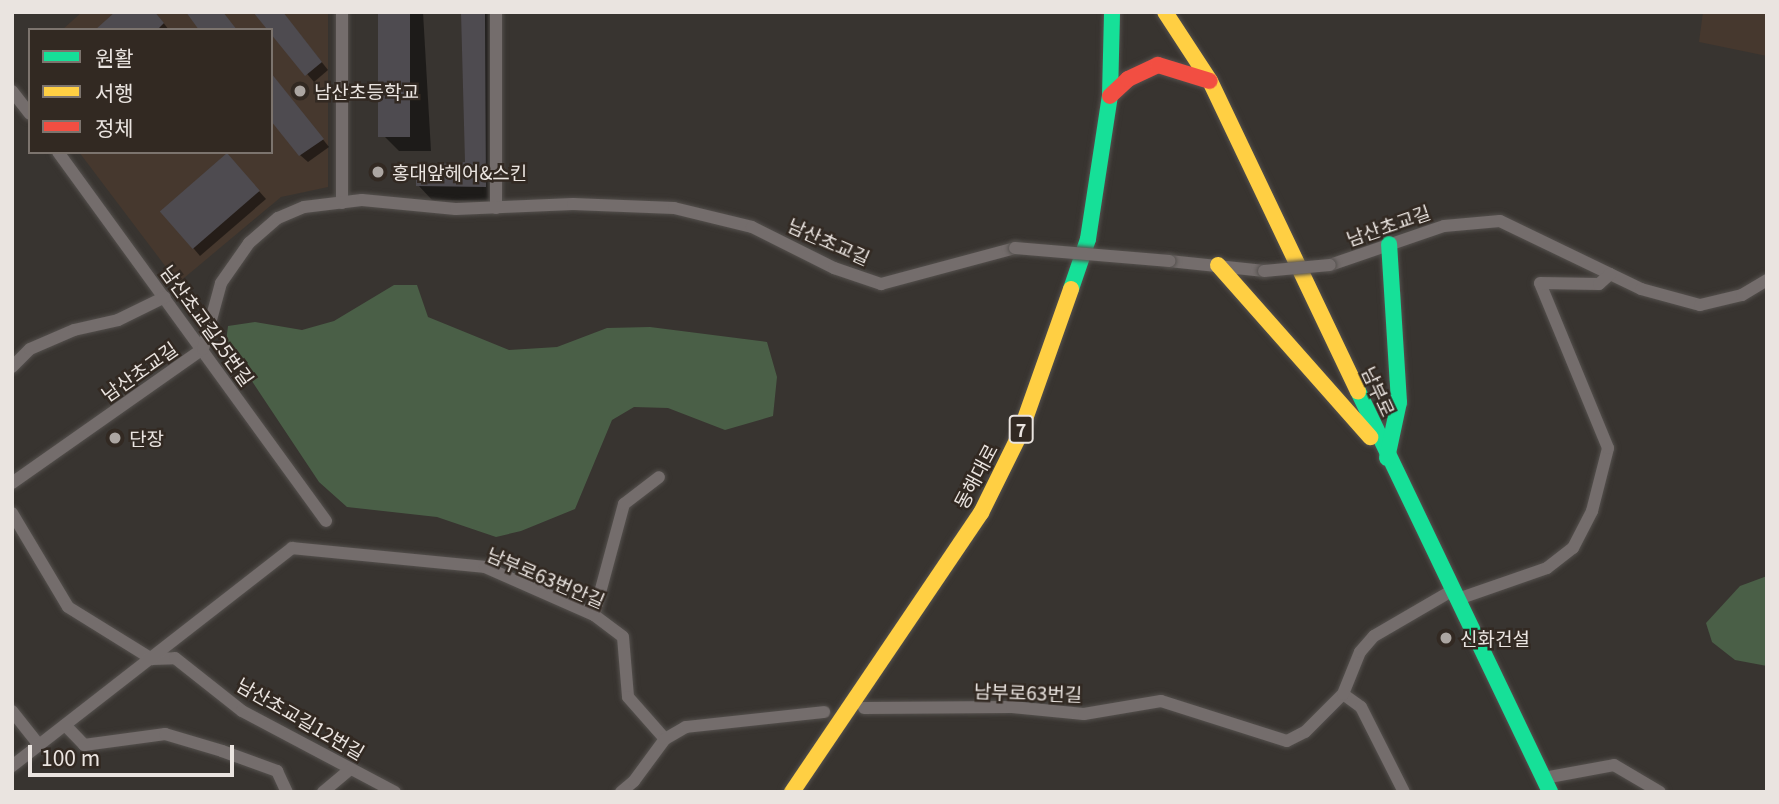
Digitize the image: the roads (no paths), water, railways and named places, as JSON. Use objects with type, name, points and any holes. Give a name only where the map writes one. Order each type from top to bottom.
[{"type":"street","points":[[342,12],[342,202]]},
{"type":"street","points":[[496,12],[496,208]]},
{"type":"street","name":"동해대로","points":[[792,792],[981,513],[1019,436],[1088,239],[1110,96],[1112,12]]},
{"type":"street","name":"남부로","points":[[1165,12],[1210,81],[1387,458],[1547,785]]},
{"type":"street","points":[[1110,96],[1128,79],[1158,65],[1210,81]]},
{"type":"street","points":[[12,91],[28,111]]},
{"type":"street","name":"남산초교길25번길","points":[[59,154],[326,521]]},
{"type":"street","name":"남산초교길","points":[[12,483],[203,349],[221,283],[249,243],[278,218],[304,207],[342,202],[496,208],[573,204],[674,208],[752,227],[834,268],[881,284],[1015,248],[1264,271],[1330,265],[1444,226],[1500,221],[1641,289],[1700,305],[1742,295],[1767,280]]},
{"type":"street","points":[[1387,458],[1399,402],[1389,244]]},
{"type":"street","points":[[1218,265],[1387,458]]},
{"type":"street","name":"남부로63번길","points":[[864,708],[1012,707],[1084,714],[1161,701],[1287,741],[1306,732],[1343,694],[1354,664],[1374,636],[1456,595],[1547,568],[1573,548],[1592,512],[1608,448],[1540,283],[1599,284],[1609,274]]},
{"type":"street","points":[[12,367],[30,349],[74,330],[118,320],[164,297]]},
{"type":"street","points":[[594,615],[624,504],[659,477]]},
{"type":"street","name":"남산초교길12번길","points":[[12,513],[68,607],[152,659],[175,657],[242,711],[395,792]]},
{"type":"street","name":"남부로63번안길","points":[[152,659],[292,548],[485,567],[594,615],[623,636],[628,697],[665,739]]},
{"type":"street","points":[[12,766],[152,659]]},
{"type":"street","points":[[1343,694],[1361,707],[1404,792]]},
{"type":"street","points":[[12,711],[39,745]]},
{"type":"street","points":[[621,792],[634,781],[665,739],[686,727],[824,712]]},
{"type":"street","points":[[65,725],[84,745],[166,734],[211,747],[277,771],[287,792]]},
{"type":"street","points":[[1547,785],[1614,765],[1660,792]]},
{"type":"street","points":[[323,792],[350,769]]},
{"type":"place","name":"남산초등학교","points":[[300,91]]},
{"type":"place","name":"홍대앞헤어&스킨","points":[[378,172]]},
{"type":"place","name":"단장","points":[[115,438]]},
{"type":"place","name":"신화건설","points":[[1446,638]]}]
